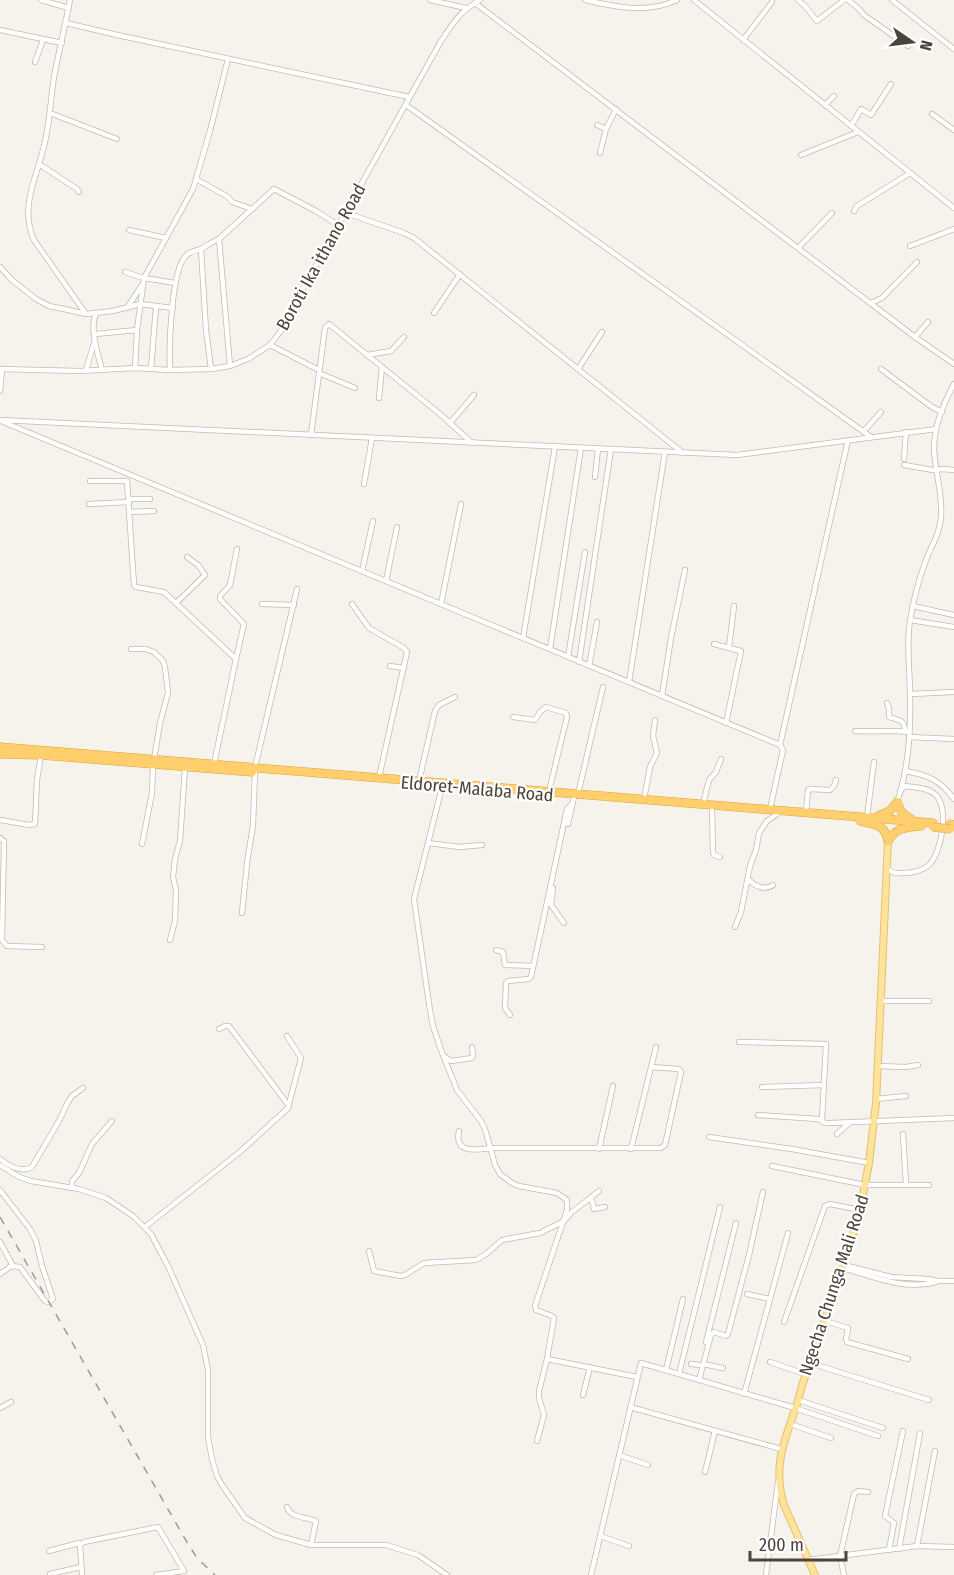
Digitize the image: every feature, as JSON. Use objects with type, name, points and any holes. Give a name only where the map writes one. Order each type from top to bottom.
[{"type":"highway","name":"Eldoret-Malaba Road","points":[[0,747],[153,762],[185,768],[379,777],[549,791],[574,798],[644,799],[952,827]]},
{"type":"highway","name":"Eldoret-Malaba Road","points":[[0,754],[214,764],[255,770],[574,798],[866,819]]},
{"type":"highway","points":[[866,819],[886,814],[897,802],[904,816],[922,824]]},
{"type":"highway","points":[[866,819],[880,827],[886,833],[888,841]]},
{"type":"highway","points":[[888,841],[894,832],[922,824]]},
{"type":"main road","name":"Ngecha Chunga Mali Road","points":[[815,1575],[784,1505],[778,1479],[781,1449],[843,1266],[860,1210],[869,1163],[876,1099],[888,841]]},
{"type":"street","points":[[41,0],[69,8]]},
{"type":"street","points":[[70,0],[54,78],[46,141],[29,198],[28,217],[34,240],[86,314]]},
{"type":"street","points":[[430,0],[466,8]]},
{"type":"street","points":[[585,0],[612,6],[647,9],[677,0]]},
{"type":"street","points":[[694,0],[952,207],[954,198]]},
{"type":"street","points":[[798,0],[817,21],[840,1]]},
{"type":"street","points":[[848,0],[864,15],[908,46]]},
{"type":"street","points":[[892,0],[954,49]]},
{"type":"street","points":[[478,1],[798,248],[954,364]]},
{"type":"street","name":"Boroti Ika ithano Road","points":[[1,370],[211,369],[230,366],[248,359],[270,345],[284,328],[304,285],[441,42],[466,8],[478,1]]},
{"type":"street","points":[[743,40],[772,2]]},
{"type":"street","points":[[66,23],[409,97]]},
{"type":"street","points":[[0,30],[62,43]]},
{"type":"street","points":[[35,62],[44,40]]},
{"type":"street","points":[[127,308],[193,189],[228,59]]},
{"type":"street","points":[[851,126],[861,109],[872,115],[891,84]]},
{"type":"street","points":[[825,105],[834,96]]},
{"type":"street","points":[[406,105],[872,437]]},
{"type":"street","points":[[600,153],[606,129],[616,109]]},
{"type":"street","points":[[50,113],[117,139]]},
{"type":"street","points":[[932,114],[954,130]]},
{"type":"street","points":[[597,125],[606,129]]},
{"type":"street","points":[[801,155],[858,132]]},
{"type":"street","points":[[39,164],[79,192]]},
{"type":"street","points":[[854,211],[910,173]]},
{"type":"street","points":[[196,179],[228,197],[232,202],[252,209]]},
{"type":"street","points":[[170,370],[169,348],[175,283],[179,268],[186,256],[219,239],[274,189],[338,225]]},
{"type":"street","points":[[346,213],[414,238],[683,453]]},
{"type":"street","points":[[798,248],[832,213]]},
{"type":"street","points":[[910,246],[954,229]]},
{"type":"street","points":[[129,230],[166,238]]},
{"type":"street","points":[[219,239],[230,366]]},
{"type":"street","points":[[201,249],[211,369]]},
{"type":"street","points":[[871,303],[882,298],[917,262]]},
{"type":"street","points":[[0,267],[19,286],[49,306],[86,314],[96,314],[140,304],[173,308]]},
{"type":"street","points":[[125,272],[144,280],[175,283]]},
{"type":"street","points":[[434,313],[460,274]]},
{"type":"street","points":[[135,368],[137,330],[144,280]]},
{"type":"street","points":[[151,369],[156,307]]},
{"type":"street","points":[[96,314],[94,334],[102,370]]},
{"type":"street","points":[[915,337],[928,322]]},
{"type":"street","points":[[311,435],[325,328],[328,324],[472,443]]},
{"type":"street","points":[[94,334],[137,330]]},
{"type":"street","points":[[578,369],[602,332]]},
{"type":"street","points":[[368,356],[391,351],[404,337]]},
{"type":"street","points":[[86,370],[95,340]]},
{"type":"street","points":[[270,345],[355,388]]},
{"type":"street","points":[[379,398],[382,367]]},
{"type":"street","points":[[881,369],[942,412]]},
{"type":"street","points":[[0,391],[1,370]]},
{"type":"street","points":[[897,802],[905,771],[908,733],[910,620],[922,571],[940,524],[941,506],[934,449],[936,429],[954,384]]},
{"type":"street","points":[[450,423],[474,395]]},
{"type":"street","points":[[864,432],[881,411]]},
{"type":"street","points":[[0,420],[746,455],[936,429]]},
{"type":"street","points":[[0,420],[780,745],[783,750],[770,809]]},
{"type":"street","points":[[906,432],[904,462],[933,470],[954,470]]},
{"type":"street","points":[[364,484],[372,438]]},
{"type":"street","points":[[780,745],[848,440]]},
{"type":"street","points":[[524,638],[555,447]]},
{"type":"street","points":[[550,649],[581,448]]},
{"type":"street","points":[[595,477],[598,449]]},
{"type":"street","points":[[579,662],[610,449]]},
{"type":"street","points":[[629,682],[665,452]]},
{"type":"street","points":[[90,481],[126,480],[128,482],[134,585],[162,591],[236,659]]},
{"type":"street","points":[[89,504],[150,499]]},
{"type":"street","points":[[441,604],[461,504]]},
{"type":"street","points":[[129,512],[154,512]]},
{"type":"street","points":[[362,571],[373,521]]},
{"type":"street","points":[[386,581],[397,527]]},
{"type":"street","points":[[214,764],[244,624],[220,599],[230,585],[237,549]]},
{"type":"street","points":[[568,657],[585,552]]},
{"type":"street","points":[[176,603],[205,575],[198,565],[187,557]]},
{"type":"street","points":[[662,696],[685,570]]},
{"type":"street","points":[[242,913],[253,825],[255,770],[297,589]]},
{"type":"street","points":[[262,604],[294,605]]},
{"type":"street","points":[[352,604],[369,628],[406,650],[407,653],[379,777]]},
{"type":"street","points":[[729,647],[734,606]]},
{"type":"street","points":[[913,606],[954,615]]},
{"type":"street","points":[[910,620],[954,627]]},
{"type":"street","points":[[589,666],[597,622]]},
{"type":"street","points":[[714,644],[741,651],[726,723]]},
{"type":"street","points":[[131,649],[146,649],[154,652],[163,661],[168,693],[153,762],[152,793],[142,844]]},
{"type":"street","points":[[390,666],[404,668]]},
{"type":"street","points":[[564,923],[550,903],[603,687]]},
{"type":"street","points":[[910,694],[954,692]]},
{"type":"street","points":[[419,781],[435,711],[439,705],[455,697]]},
{"type":"street","points":[[887,703],[890,717],[903,722],[908,733]]},
{"type":"street","points":[[513,717],[535,720],[546,707],[566,713],[567,717],[549,791]]},
{"type":"street","points":[[644,799],[650,766],[657,753],[653,736],[655,720]]},
{"type":"street","points":[[855,731],[880,732],[885,730],[954,739]]},
{"type":"street","points":[[0,820],[33,826],[36,824],[37,780],[41,755]]},
{"type":"street","points":[[704,804],[709,778],[716,772],[721,759]]},
{"type":"street","points":[[866,819],[874,762]]},
{"type":"street","points":[[170,940],[175,921],[176,890],[173,877],[180,844],[185,768]]},
{"type":"street","points":[[905,771],[933,779],[954,799]]},
{"type":"street","points":[[806,812],[808,790],[830,790],[836,780]]},
{"type":"street","points":[[442,786],[415,892],[415,907],[429,1004],[442,1053],[457,1089],[485,1129],[497,1170],[519,1186],[557,1193],[568,1203],[534,1308],[554,1318],[539,1391],[544,1414],[537,1441]]},
{"type":"street","points":[[887,868],[892,873],[898,874],[920,871],[935,857],[940,842],[942,808],[937,797],[922,789],[905,786],[901,790]]},
{"type":"street","points":[[510,1015],[505,1008],[506,983],[511,980],[530,979],[567,809],[574,798]]},
{"type":"street","points":[[712,809],[713,852],[714,855],[720,857]]},
{"type":"street","points":[[735,927],[741,912],[759,833],[767,821],[777,814]]},
{"type":"street","points":[[0,838],[4,841],[2,940],[7,946],[42,947]]},
{"type":"street","points":[[428,843],[460,847],[482,844]]},
{"type":"street","points":[[748,879],[753,884],[764,888],[773,885]]},
{"type":"street","points":[[496,950],[503,952],[505,965],[533,966]]},
{"type":"street","points":[[880,1001],[929,1001]]},
{"type":"street","points":[[219,1029],[229,1026],[289,1107]]},
{"type":"street","points":[[145,1227],[241,1151],[289,1107],[301,1058],[287,1036]]},
{"type":"street","points":[[739,1042],[826,1044],[822,1120]]},
{"type":"street","points":[[442,1053],[451,1061],[472,1058],[472,1047]]},
{"type":"street","points":[[631,1149],[656,1047]]},
{"type":"street","points":[[877,1066],[918,1065]]},
{"type":"street","points":[[459,1131],[458,1138],[463,1148],[472,1150],[661,1148],[665,1145],[681,1072],[679,1069],[651,1067]]},
{"type":"street","points":[[762,1087],[824,1085]]},
{"type":"street","points":[[599,1149],[613,1086]]},
{"type":"street","points":[[0,1159],[26,1170],[32,1167],[68,1102],[83,1088]]},
{"type":"street","points":[[876,1099],[906,1096]]},
{"type":"street","points":[[758,1115],[818,1119],[827,1123],[954,1118]]},
{"type":"street","points":[[72,1188],[72,1181],[79,1173],[92,1144],[112,1121]]},
{"type":"street","points":[[837,1134],[850,1122]]},
{"type":"street","points":[[903,1134],[906,1184]]},
{"type":"street","points":[[709,1137],[869,1163]]},
{"type":"street","points":[[0,1165],[19,1177],[31,1181],[72,1188],[106,1198],[128,1212],[145,1227],[160,1250],[203,1345],[208,1370],[208,1441],[217,1476],[245,1518],[276,1535],[311,1545],[386,1545],[418,1555],[447,1575]]},
{"type":"street","points":[[772,1166],[865,1185],[929,1185]]},
{"type":"street","points":[[0,1190],[30,1228],[53,1299],[45,1301],[20,1267],[13,1266],[0,1274]]},
{"type":"street","points":[[369,1251],[374,1271],[403,1276],[424,1263],[476,1260],[505,1239],[540,1233],[564,1221],[600,1191]]},
{"type":"street","points":[[701,1365],[712,1333],[726,1336],[728,1334],[763,1192]]},
{"type":"street","points":[[590,1199],[594,1209],[604,1207]]},
{"type":"street","points":[[784,1322],[825,1206],[830,1204],[860,1210]]},
{"type":"street","points":[[679,1374],[720,1207]]},
{"type":"street","points":[[698,1380],[736,1222]]},
{"type":"street","points":[[744,1394],[788,1233]]},
{"type":"street","points":[[0,1242],[13,1266]]},
{"type":"street","points":[[843,1266],[900,1284],[926,1285],[938,1281],[954,1281]]},
{"type":"street","points":[[747,1294],[770,1299]]},
{"type":"street","points":[[666,1370],[683,1299]]},
{"type":"street","points":[[825,1320],[848,1328],[847,1342],[908,1359]]},
{"type":"street","points":[[547,1359],[637,1377]]},
{"type":"street","points":[[770,1362],[805,1374]]},
{"type":"street","points":[[591,1575],[642,1363],[795,1408],[878,1436]]},
{"type":"street","points":[[691,1364],[723,1368]]},
{"type":"street","points":[[810,1364],[929,1400]]},
{"type":"street","points":[[583,1395],[590,1367]]},
{"type":"street","points":[[798,1400],[883,1428]]},
{"type":"street","points":[[0,1408],[11,1402]]},
{"type":"street","points":[[630,1407],[781,1449]]},
{"type":"street","points":[[790,1424],[831,1438]]},
{"type":"street","points":[[705,1472],[715,1431]]},
{"type":"street","points":[[889,1550],[894,1523],[885,1516],[903,1431]]},
{"type":"street","points":[[899,1548],[920,1433]]},
{"type":"street","points":[[917,1546],[935,1451]]},
{"type":"street","points":[[619,1455],[648,1465]]},
{"type":"street","points":[[766,1575],[778,1479]]},
{"type":"street","points":[[844,1575],[840,1556],[855,1492],[868,1492]]},
{"type":"street","points":[[287,1507],[292,1515],[316,1521],[311,1545]]},
{"type":"street","points":[[49,1551],[158,1527],[184,1571],[156,1575]]},
{"type":"street","points":[[600,1536],[629,1546]]},
{"type":"street","points":[[808,1560],[917,1546],[953,1547],[954,1540]]},
{"type":"street","points":[[80,1545],[82,1575]]},
{"type":"street","points":[[50,1574],[81,1567]]},
{"type":"railway","points":[[0,1217],[188,1544],[197,1558],[215,1575]]}]
